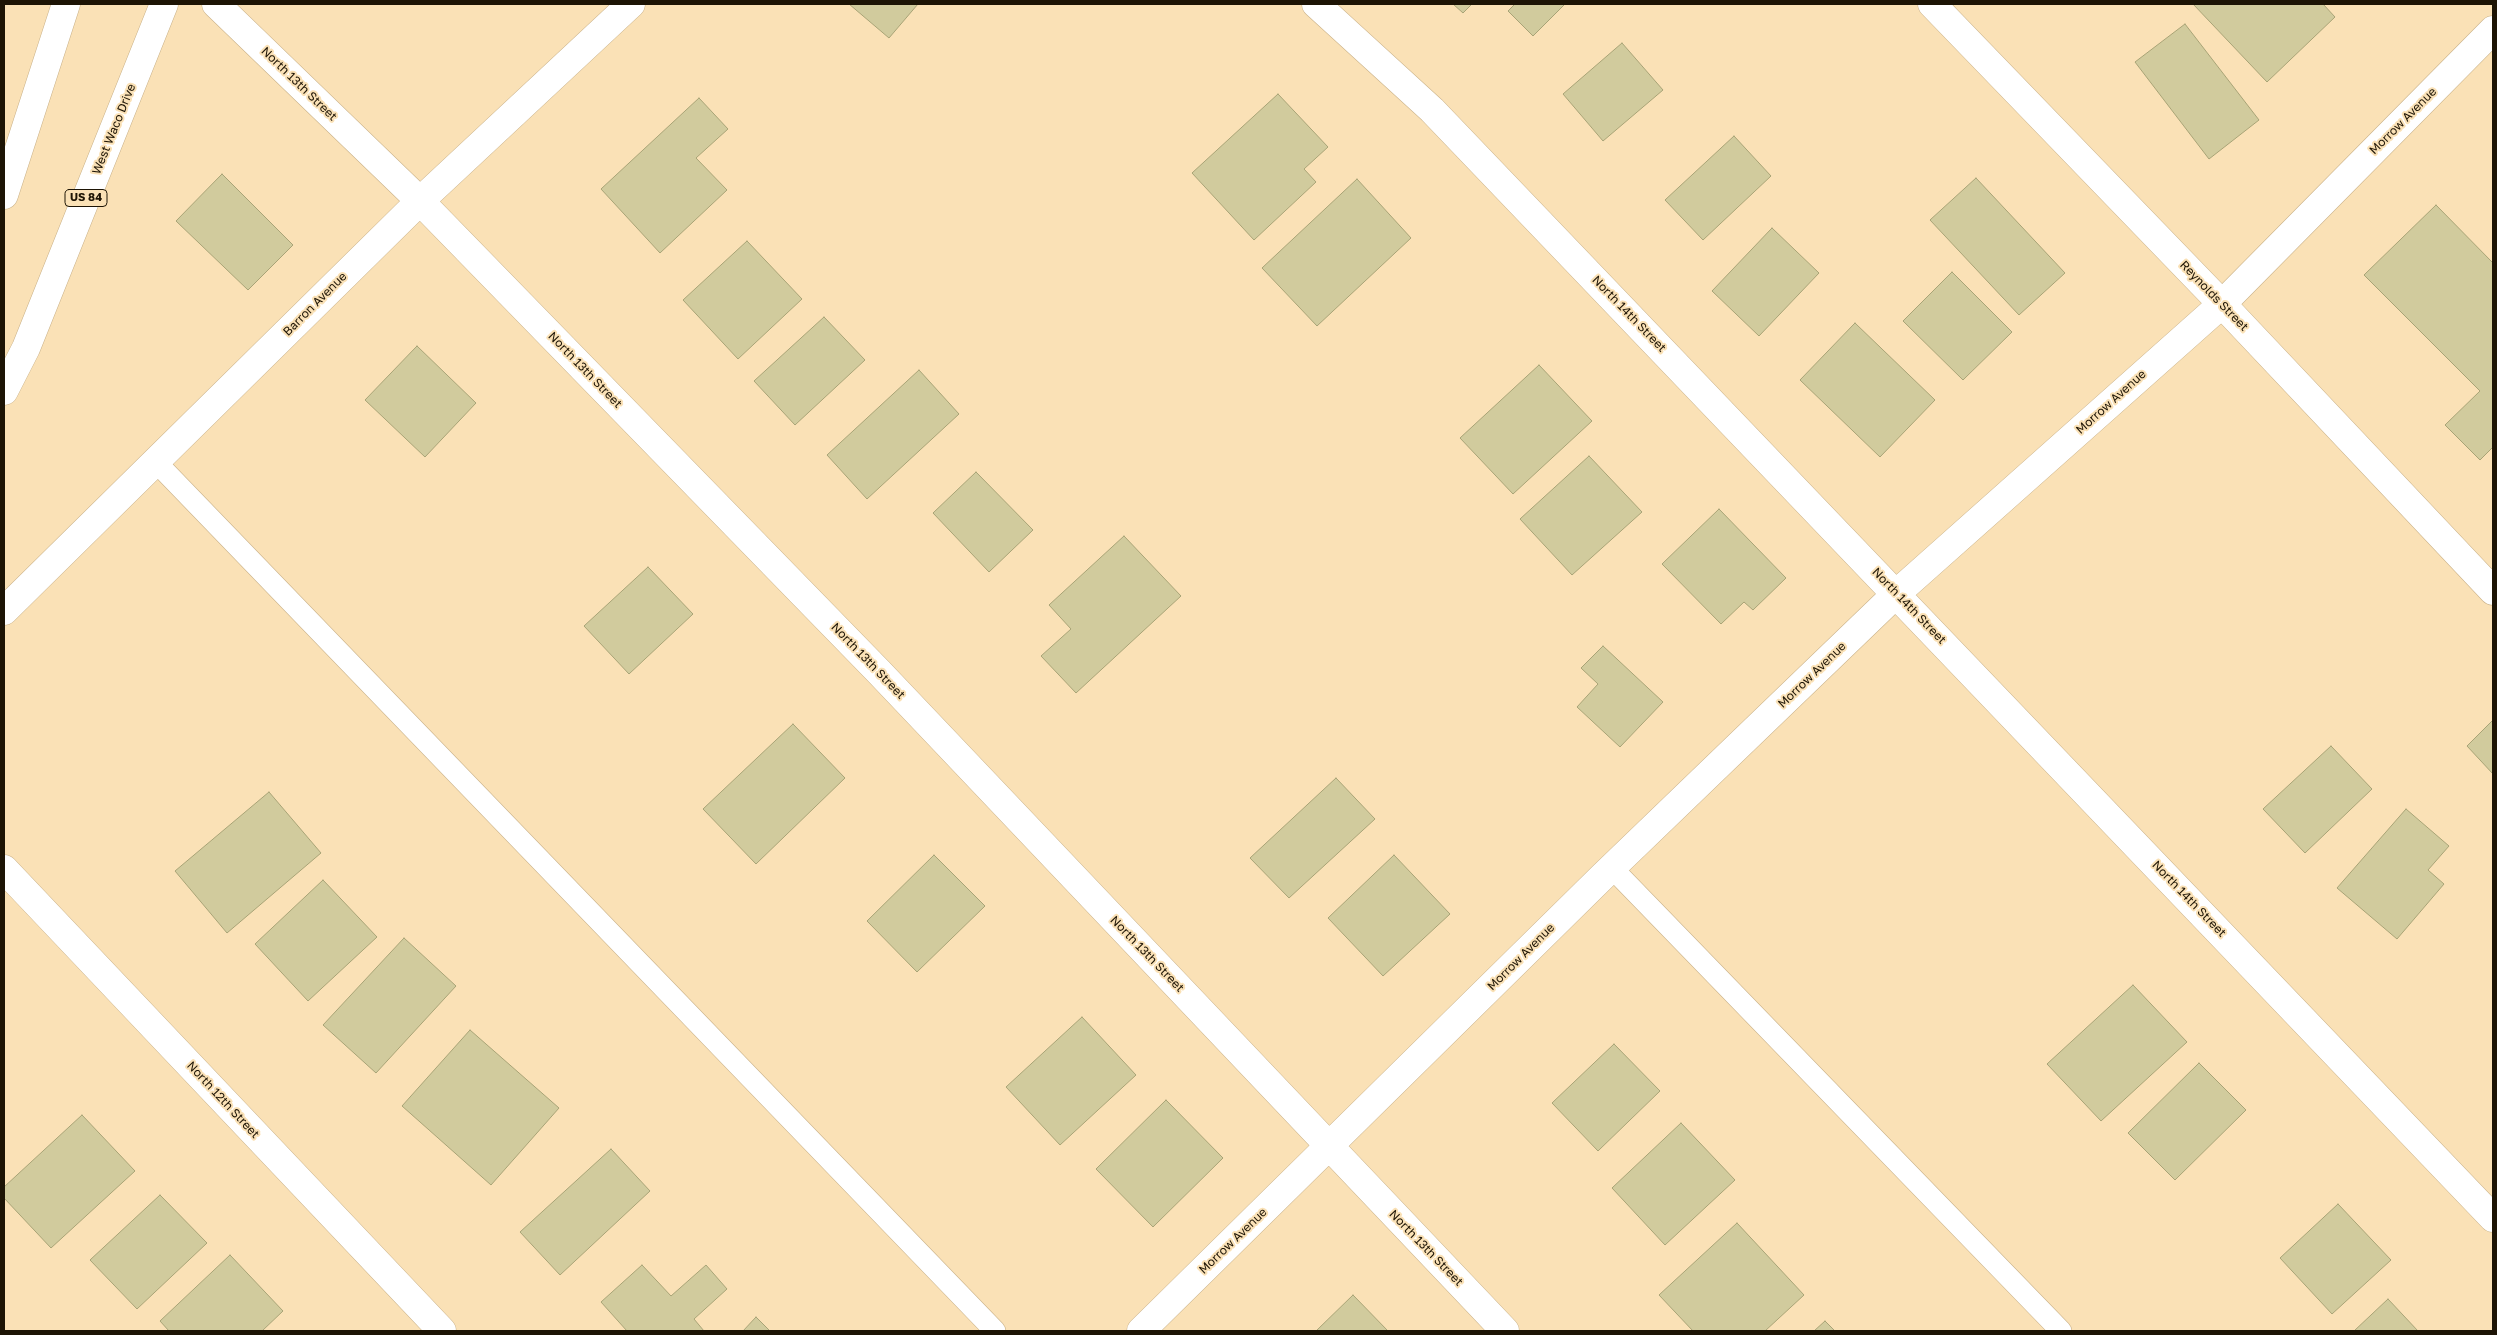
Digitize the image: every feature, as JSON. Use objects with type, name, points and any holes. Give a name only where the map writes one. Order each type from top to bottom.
[{"type":"street","points":[[4,195],[66,4]]},
{"type":"street","name":"West Waco Drive","points":[[4,391],[26,348],[164,4]]},
{"type":"street","name":"North 13th Street","points":[[216,4],[420,201],[879,672],[1505,1331]]},
{"type":"street","name":"Barron Avenue","points":[[4,611],[420,201],[631,4]]},
{"type":"street","name":"North 14th Street","points":[[1316,4],[1432,110],[1897,593],[2493,1218]]},
{"type":"street","name":"Reynolds Street","points":[[1932,4],[2222,304],[2493,591]]},
{"type":"street","name":"Morrow Avenue","points":[[1141,1331],[1612,868],[1897,593],[2222,304],[2493,30]]},
{"type":"street","name":"North 12th Street","points":[[4,869],[442,1331]]},
{"type":"lane","points":[[156,461],[996,1331]]},
{"type":"lane","points":[[1612,868],[2061,1331]]},
{"type":"building","points":[[849,4],[918,4],[889,38]]},
{"type":"building","points":[[1453,4],[1472,4],[1463,13]]},
{"type":"building","points":[[1515,4],[1565,4],[1533,36],[1508,11]]},
{"type":"building","points":[[2193,4],[2323,4],[2335,17],[2267,82]]},
{"type":"building","points":[[2185,24],[2259,120],[2209,159],[2135,62]]},
{"type":"building","points":[[1622,43],[1663,90],[1603,141],[1563,94]]},
{"type":"building","points":[[1278,94],[1328,147],[1304,169],[1316,182],[1254,240],[1192,173]]},
{"type":"building","points":[[699,98],[728,129],[696,158],[727,190],[660,253],[601,189]]},
{"type":"building","points":[[1734,136],[1771,176],[1703,240],[1665,200]]},
{"type":"building","points":[[222,174],[293,245],[248,290],[176,221]]},
{"type":"building","points":[[1976,178],[2065,273],[2019,315],[1930,220]]},
{"type":"building","points":[[1357,179],[1411,238],[1317,326],[1262,268]]},
{"type":"building","points":[[2436,205],[2493,263],[2493,447],[2480,460],[2445,425],[2480,391],[2364,275]]},
{"type":"building","points":[[1772,228],[1819,273],[1759,336],[1712,291]]},
{"type":"building","points":[[747,241],[802,299],[738,359],[683,300]]},
{"type":"building","points":[[1952,272],[2012,332],[1963,380],[1903,321]]},
{"type":"building","points":[[824,317],[865,360],[795,425],[754,381]]},
{"type":"building","points":[[1855,323],[1935,400],[1880,457],[1800,380]]},
{"type":"building","points":[[417,346],[476,403],[425,457],[365,400]]},
{"type":"building","points":[[1539,365],[1592,421],[1513,494],[1460,438]]},
{"type":"building","points":[[919,370],[959,414],[867,499],[827,455]]},
{"type":"building","points":[[1589,456],[1642,512],[1572,575],[1520,519]]},
{"type":"building","points":[[976,472],[1033,530],[989,572],[933,513]]},
{"type":"building","points":[[1719,509],[1786,578],[1753,610],[1744,602],[1721,624],[1662,564]]},
{"type":"building","points":[[1124,536],[1181,596],[1076,693],[1041,656],[1071,629],[1049,605]]},
{"type":"building","points":[[648,567],[693,614],[629,674],[584,626]]},
{"type":"building","points":[[1603,646],[1663,702],[1620,747],[1577,707],[1598,684],[1581,668]]},
{"type":"building","points":[[2493,720],[2493,774],[2467,746]]},
{"type":"building","points":[[793,724],[845,778],[756,864],[703,809]]},
{"type":"building","points":[[2331,746],[2372,789],[2305,853],[2263,809]]},
{"type":"building","points":[[1336,778],[1375,819],[1289,898],[1250,858]]},
{"type":"building","points":[[269,792],[321,853],[227,933],[175,871]]},
{"type":"building","points":[[2406,809],[2449,846],[2428,870],[2444,884],[2397,939],[2337,888]]},
{"type":"building","points":[[934,855],[985,906],[917,972],[867,921]]},
{"type":"building","points":[[1394,855],[1450,914],[1383,976],[1328,918]]},
{"type":"building","points":[[323,880],[377,937],[308,1001],[255,944]]},
{"type":"building","points":[[404,938],[456,986],[376,1073],[323,1025]]},
{"type":"building","points":[[2133,985],[2187,1042],[2101,1121],[2047,1064]]},
{"type":"building","points":[[1082,1017],[1136,1075],[1060,1145],[1006,1087]]},
{"type":"building","points":[[470,1030],[559,1108],[491,1185],[402,1106]]},
{"type":"building","points":[[1614,1044],[1660,1091],[1598,1151],[1552,1103]]},
{"type":"building","points":[[2199,1063],[2246,1110],[2175,1180],[2128,1133]]},
{"type":"building","points":[[1166,1100],[1223,1158],[1153,1227],[1096,1169]]},
{"type":"building","points":[[82,1115],[135,1171],[51,1248],[4,1198],[4,1187]]},
{"type":"building","points":[[1681,1123],[1735,1180],[1665,1245],[1612,1188]]},
{"type":"building","points":[[611,1149],[650,1191],[560,1275],[520,1232]]},
{"type":"building","points":[[160,1195],[207,1243],[137,1309],[90,1260]]},
{"type":"building","points":[[2338,1204],[2391,1260],[2332,1314],[2280,1258]]},
{"type":"building","points":[[1737,1223],[1804,1295],[1765,1331],[1693,1331],[1659,1295]]},
{"type":"building","points":[[230,1255],[283,1311],[262,1331],[169,1331],[160,1321]]},
{"type":"building","points":[[642,1265],[671,1296],[706,1265],[727,1289],[694,1319],[704,1331],[627,1331],[601,1302]]},
{"type":"building","points":[[1353,1295],[1388,1331],[1316,1331]]},
{"type":"building","points":[[2388,1299],[2418,1331],[2354,1331]]},
{"type":"building","points":[[756,1317],[770,1331],[743,1331]]},
{"type":"building","points":[[1825,1321],[1835,1331],[1814,1331]]}]
